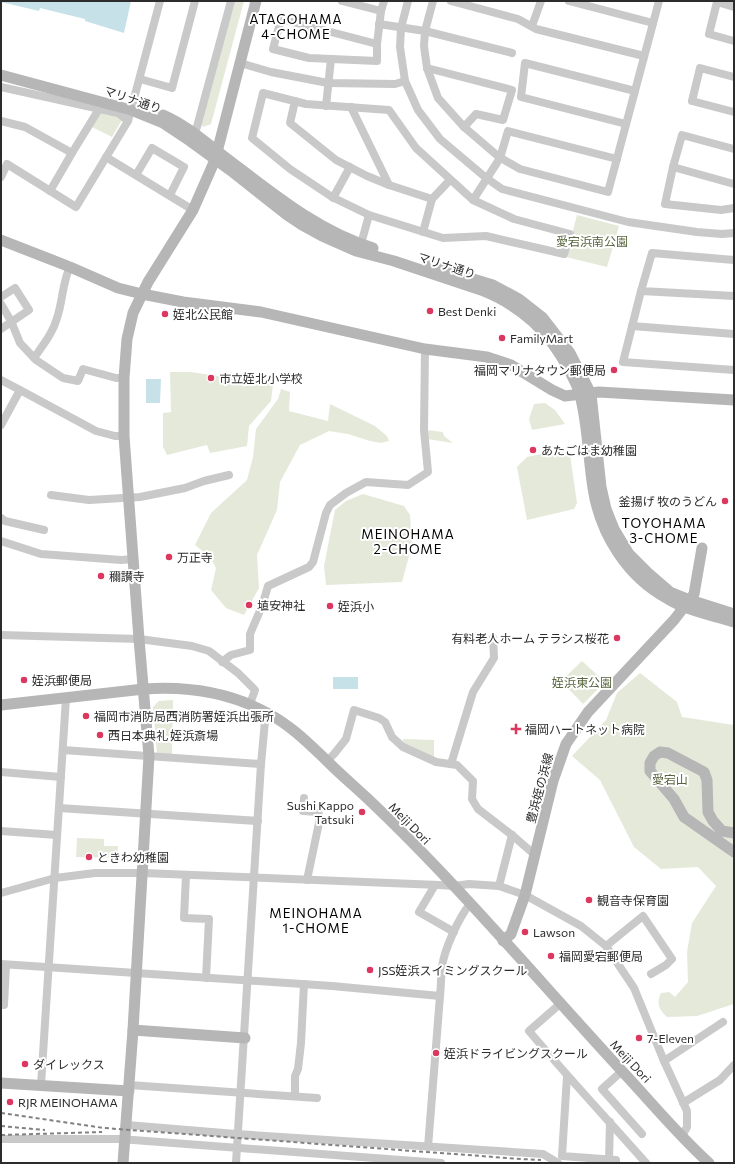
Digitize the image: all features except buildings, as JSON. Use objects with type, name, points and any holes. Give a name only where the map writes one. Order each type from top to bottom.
[{"type":"street","points":[[1,177],[4,162],[76,207],[128,121],[160,1]]},
{"type":"street","points":[[140,79],[172,88],[195,1]]},
{"type":"street","points":[[195,134],[229,1]]},
{"type":"street","points":[[123,1163],[133,1030],[149,756],[124,436],[124,378],[126,347],[129,325],[133,313],[148,282],[193,210],[216,156],[256,1]]},
{"type":"street","points":[[342,1],[381,11]]},
{"type":"street","points":[[377,44],[281,19],[273,49],[309,58],[377,61],[379,24],[384,1]]},
{"type":"street","points":[[408,1],[401,28],[400,47],[405,81],[418,110],[440,139],[486,178],[502,189],[628,222],[697,232],[722,234],[734,233]]},
{"type":"street","points":[[433,1],[425,31],[424,46],[428,68],[438,98],[464,127],[500,158],[520,169],[608,192],[659,1]]},
{"type":"street","points":[[451,1],[518,20],[532,26],[644,56]]},
{"type":"street","points":[[532,26],[540,1]]},
{"type":"street","points":[[569,1],[653,23]]},
{"type":"street","points":[[734,7],[717,2],[709,34],[734,41]]},
{"type":"street","points":[[379,24],[425,31],[512,53]]},
{"type":"street","points":[[326,106],[331,59]]},
{"type":"street","points":[[240,62],[271,72],[328,83],[395,84],[405,81]]},
{"type":"street","points":[[626,124],[521,97],[525,62],[635,91]]},
{"type":"street","name":"マリナ通り","points":[[1,68],[166,116],[195,134],[216,156]]},
{"type":"street","points":[[428,68],[512,90],[503,120],[476,114],[464,127]]},
{"type":"street","points":[[734,77],[700,68],[692,101],[734,112]]},
{"type":"street","name":"マリナ通り","points":[[1,75],[132,106],[163,123],[216,156],[292,208],[358,248],[493,295],[514,307],[536,323],[550,340],[586,391],[593,488],[597,512],[606,534],[622,560],[643,582],[667,599],[734,614]]},
{"type":"street","points":[[1,87],[118,113],[128,121]]},
{"type":"street","points":[[263,94],[295,101],[326,106],[390,110],[416,148],[472,200],[514,219],[570,234],[564,254],[486,236],[443,238],[369,215],[333,198],[290,169],[252,138],[263,94]]},
{"type":"street","points":[[295,101],[290,123],[336,160],[389,185],[432,199]]},
{"type":"street","points":[[351,107],[389,185]]},
{"type":"street","points":[[50,191],[99,109]]},
{"type":"street","points":[[1,121],[25,127],[72,153]]},
{"type":"street","points":[[472,200],[500,158],[508,131],[617,159]]},
{"type":"street","points":[[734,149],[682,135],[665,204],[721,210],[734,208]]},
{"type":"street","points":[[136,175],[152,148],[184,167],[170,195]]},
{"type":"street","points":[[106,157],[193,210]]},
{"type":"street","points":[[333,198],[350,167]]},
{"type":"street","points":[[673,167],[734,184]]},
{"type":"street","points":[[423,232],[432,199],[450,180]]},
{"type":"street","points":[[358,248],[369,215]]},
{"type":"street","points":[[1,240],[70,267],[118,288],[142,294],[183,302],[261,312],[425,349],[487,357],[511,365],[552,390],[565,396],[586,391],[734,396]]},
{"type":"street","points":[[734,260],[652,253],[623,362],[734,370]]},
{"type":"street","points":[[34,358],[49,338],[57,318],[66,275],[70,267]]},
{"type":"street","points":[[1,297],[15,288],[29,310],[1,329]]},
{"type":"street","points":[[641,291],[734,296]]},
{"type":"street","points":[[1,304],[12,321],[20,343],[34,358],[63,378],[78,381],[83,369],[124,378]]},
{"type":"street","points":[[632,326],[734,334]]},
{"type":"street","points":[[222,662],[231,655],[250,650],[250,634],[262,606],[268,586],[309,567],[313,562],[326,513],[330,504],[366,482],[408,485],[428,472],[424,430],[425,349]]},
{"type":"street","points":[[1,380],[96,431],[115,436],[124,436]]},
{"type":"street","points":[[1,425],[20,390]]},
{"type":"street","points":[[586,391],[734,400]]},
{"type":"street","points":[[50,495],[89,500],[140,497],[186,488],[204,481],[229,475]]},
{"type":"street","points":[[1,518],[5,521],[44,530]]},
{"type":"street","points":[[1,542],[41,554],[121,560],[133,559]]},
{"type":"street","points":[[687,604],[694,594],[702,548]]},
{"type":"street","name":"マリナ通り","points":[[687,604],[734,622]]},
{"type":"street","name":"豊浜姪の浜線","points":[[503,940],[511,934],[525,896],[553,781],[566,744],[588,712],[674,620],[687,604]]},
{"type":"street","points":[[1,635],[139,639],[192,646],[209,651],[238,673],[255,690],[250,704]]},
{"type":"street","points":[[452,764],[472,692],[494,658],[493,638]]},
{"type":"street","name":"Meiji Dori","points":[[1,705],[160,688],[202,690],[228,696],[250,704],[270,714],[304,739],[396,826],[454,886],[622,1071],[709,1163]]},
{"type":"street","points":[[41,1085],[66,698]]},
{"type":"street","points":[[327,761],[346,739],[354,710],[378,718],[385,722],[392,737],[402,747],[436,762],[457,764],[472,781],[472,799],[478,809],[535,855]]},
{"type":"street","points":[[236,1163],[249,981],[261,764],[265,722],[270,714]]},
{"type":"street","points":[[63,750],[261,764]]},
{"type":"street","points":[[734,833],[722,831],[713,821],[708,812],[707,780],[704,772],[668,753],[660,752],[654,756],[650,763],[650,771],[674,799],[684,817],[734,852]]},
{"type":"street","points":[[1,772],[61,776]]},
{"type":"street","points":[[304,798],[303,811],[318,812],[320,818],[307,880]]},
{"type":"street","points":[[59,808],[258,821]]},
{"type":"street","points":[[1,831],[57,835]]},
{"type":"street","points":[[499,886],[512,835]]},
{"type":"street","points":[[1,893],[55,878],[95,873],[143,873],[454,886],[469,884],[499,886],[525,896],[581,926],[606,946],[634,988],[664,1061],[687,1111],[688,1122],[682,1136]]},
{"type":"street","points":[[186,875],[184,918],[209,920],[206,978]]},
{"type":"street","points":[[435,885],[419,912],[454,932]]},
{"type":"street","points":[[428,1147],[442,966],[454,932],[464,911],[470,904]]},
{"type":"street","points":[[606,946],[643,916],[672,959],[666,965],[651,974]]},
{"type":"street","points":[[1,1005],[4,1005],[3,964],[304,984],[440,996]]},
{"type":"street","points":[[294,1096],[295,1076],[298,1069],[301,1043],[304,984]]},
{"type":"street","points":[[561,1003],[529,1031],[567,1076],[590,1099],[646,1163]]},
{"type":"street","points":[[664,1061],[723,1022]]},
{"type":"street","points":[[133,1030],[245,1038]]},
{"type":"street","points":[[683,1103],[720,1080],[734,1065]]},
{"type":"street","points":[[622,1071],[602,1089],[642,1134]]},
{"type":"street","points":[[567,1076],[562,1156],[612,1161],[610,1122]]},
{"type":"street","points":[[1,1083],[241,1092],[317,1098]]},
{"type":"street","points":[[126,1125],[542,1154],[558,1163]]},
{"type":"street","points":[[1,1139],[125,1139],[388,1161],[441,1163]]},
{"type":"green space","points":[[233,1],[244,1],[211,124],[203,127],[201,124]]},
{"type":"green space","points":[[101,111],[119,116],[122,120],[112,137],[92,127]]},
{"type":"green space","name":"愛宕浜南公園","points":[[577,215],[619,226],[607,267],[566,257]]},
{"type":"green space","points":[[170,372],[190,372],[273,384],[271,401],[249,426],[247,446],[210,453],[207,445],[167,455],[163,447],[163,413],[171,412]]},
{"type":"green space","points":[[281,389],[290,392],[289,411],[328,421],[330,404],[375,426],[387,436],[389,441],[381,443],[348,434],[329,431],[300,445],[280,482],[277,510],[257,555],[259,588],[244,615],[226,608],[211,590],[216,568],[210,557],[195,545],[211,513],[247,480],[253,457],[256,429],[278,399]]},
{"type":"green space","points":[[545,403],[555,410],[565,424],[532,430],[529,419],[534,404]]},
{"type":"green space","points":[[427,430],[443,432],[444,436],[453,443],[427,439]]},
{"type":"green space","points":[[569,448],[577,503],[574,509],[527,520],[517,467],[527,457]]},
{"type":"green space","points":[[363,494],[404,506],[410,515],[412,545],[402,582],[326,585],[324,566],[335,510],[346,501]]},
{"type":"green space","name":"姪浜東公園","points":[[582,661],[605,682],[583,704],[561,681]]},
{"type":"green space","name":"愛宕山","points":[[640,673],[677,702],[682,717],[734,725],[734,1004],[697,1016],[667,1017],[660,1009],[659,997],[661,993],[669,992],[675,997],[688,982],[687,952],[692,923],[716,886],[698,867],[661,869],[634,847],[600,780],[572,756],[606,720],[617,693]]},
{"type":"green space","points":[[173,700],[172,754],[157,754],[153,707],[159,701]]},
{"type":"green space","points":[[403,739],[434,740],[434,758],[404,745]]},
{"type":"green space","points":[[77,838],[104,839],[104,846],[118,846],[117,858],[76,857]]},
{"type":"water","points":[[1,1],[131,1],[124,33],[85,21],[85,19],[40,8],[39,11]]},
{"type":"water","points":[[146,379],[161,379],[160,403],[146,403]]},
{"type":"water","points":[[333,677],[358,677],[358,689],[333,689]]},
{"type":"railway","points":[[1,1113],[104,1128],[541,1160]]},
{"type":"railway","points":[[1,1126],[45,1130]]},
{"type":"railway","points":[[1,1135],[102,1132]]},
{"type":"place","name":"Best Denki","points":[[430,311]]},
{"type":"place","name":"姪北公民館","points":[[165,314]]},
{"type":"place","name":"FamilyMart","points":[[502,338]]},
{"type":"place","name":"福岡マリナタウン郵便局","points":[[614,370]]},
{"type":"place","name":"市立姪北小学校","points":[[211,378]]},
{"type":"place","name":"あたごはま幼稚園","points":[[533,450]]},
{"type":"place","name":"釜揚げ 牧のうどん","points":[[725,501]]},
{"type":"place","name":"万正寺","points":[[169,557]]},
{"type":"place","name":"穪讃寺","points":[[101,576]]},
{"type":"place","name":"埴安神社","points":[[249,605]]},
{"type":"place","name":"姪浜小","points":[[330,606]]},
{"type":"place","name":"有料老人ホーム テラシス桜花","points":[[617,638]]},
{"type":"place","name":"姪浜郵便局","points":[[24,680]]},
{"type":"place","name":"福岡市消防局西消防署姪浜出張所","points":[[86,716]]},
{"type":"place","name":"福岡ハートネット病院","points":[[516,729]]},
{"type":"place","name":"西日本典礼 姪浜斎場","points":[[100,735]]},
{"type":"place","name":"Sushi Kappo Tatsuki","points":[[362,812]]},
{"type":"place","name":"ときわ幼稚園","points":[[89,857]]},
{"type":"place","name":"観音寺保育園","points":[[589,900]]},
{"type":"place","name":"Lawson","points":[[525,932]]},
{"type":"place","name":"福岡愛宕郵便局","points":[[551,956]]},
{"type":"place","name":"JSS姪浜スイミングスクール","points":[[370,970]]},
{"type":"place","name":"7-Eleven","points":[[639,1038]]},
{"type":"place","name":"姪浜ドライビングスクール","points":[[436,1053]]},
{"type":"place","name":"ダイレックス","points":[[25,1064]]},
{"type":"place","name":"RJR MEINOHAMA","points":[[10,1102]]},
{"type":"district","name":"ATAGOHAMA 4-CHOME","points":[[296,26]]},
{"type":"district","name":"TOYOHAMA 3-CHOME","points":[[664,530]]},
{"type":"district","name":"MEINOHAMA 2-CHOME","points":[[408,542]]},
{"type":"district","name":"MEINOHAMA 1-CHOME","points":[[316,920]]}]
